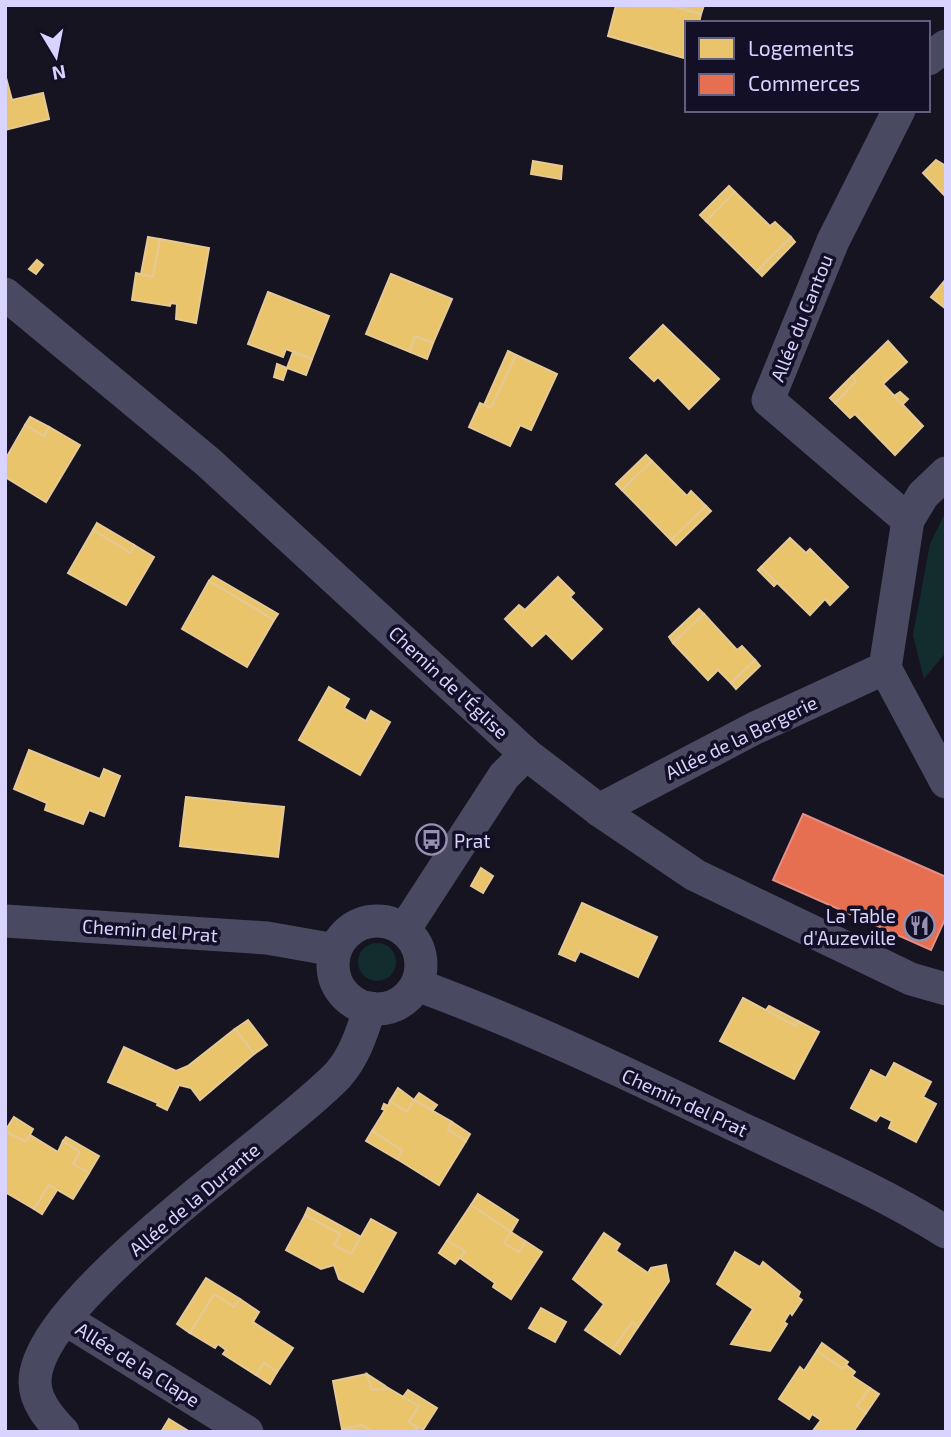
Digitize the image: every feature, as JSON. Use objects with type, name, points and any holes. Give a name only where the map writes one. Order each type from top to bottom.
[{"type":"street","points":[[930,58],[946,46]]},
{"type":"street","name":"Allée du Cantou","points":[[898,112],[833,240],[768,400],[908,520]]},
{"type":"street","name":"Chemin de l'Église","points":[[5,294],[208,462],[526,754],[599,810],[695,875],[911,979],[946,989]]},
{"type":"street","points":[[946,473],[923,495],[908,520],[885,668],[946,782]]},
{"type":"street","name":"Allée de la Bergerie","points":[[599,810],[755,728],[885,668]]},
{"type":"street","points":[[404,930],[504,776],[526,754]]},
{"type":"street","name":"Chemin del Prat","points":[[5,920],[267,938],[335,950]]},
{"type":"street","points":[[377,921],[404,930],[421,954],[422,969],[417,985],[406,999],[392,1007],[370,1008],[362,1007],[343,994],[335,981],[332,965],[335,950],[349,931],[362,923],[377,921]]},
{"type":"street","name":"Chemin del Prat","points":[[417,985],[539,1033],[901,1205],[946,1232]]},
{"type":"street","name":"Allée de la Durante","points":[[63,1432],[41,1405],[34,1381],[45,1349],[65,1319],[120,1260],[165,1219],[302,1111],[340,1073],[354,1053],[370,1008]]},
{"type":"street","name":"Allée de la Clape","points":[[65,1319],[247,1432]]},
{"type":"green space","points":[[946,511],[946,652],[924,679],[913,635],[930,544]]},
{"type":"green space","points":[[377,943],[390,949],[396,962],[390,975],[377,981],[364,975],[358,962],[364,949]]},
{"type":"building: Logements","points":[[616,5],[669,5],[701,14],[699,21],[685,21],[685,58],[608,36]]},
{"type":"building: Logements","points":[[669,5],[704,5],[701,14]]},
{"type":"building: Logements","points":[[5,74],[12,100],[43,93],[49,119],[5,130]]},
{"type":"building: Logements","points":[[936,160],[946,166],[946,197],[923,173]]},
{"type":"building: Logements","points":[[533,161],[562,166],[561,179],[531,174]]},
{"type":"building: Logements","points":[[729,186],[735,192],[706,221],[700,215]]},
{"type":"building: Logements","points":[[735,192],[770,226],[775,222],[791,237],[757,271],[706,221]]},
{"type":"building: Logements","points":[[148,237],[160,239],[153,277],[141,274]]},
{"type":"building: Logements","points":[[791,237],[795,242],[762,276],[757,271]]},
{"type":"building: Logements","points":[[160,239],[209,248],[196,323],[176,319],[177,304],[171,303],[170,306],[132,300],[136,273],[153,277]]},
{"type":"building: Logements","points":[[37,260],[43,265],[36,274],[29,269]]},
{"type":"building: Logements","points":[[391,274],[452,299],[433,343],[415,336],[410,352],[366,334]]},
{"type":"building: Logements","points":[[946,279],[946,309],[931,297]]},
{"type":"building: Logements","points":[[268,292],[329,316],[312,359],[286,349],[283,357],[248,344]]},
{"type":"building: Logements","points":[[663,325],[719,379],[689,409],[658,377],[654,381],[630,358]]},
{"type":"building: Logements","points":[[415,336],[433,343],[427,359],[410,352]]},
{"type":"building: Logements","points":[[888,341],[907,362],[883,384],[923,426],[895,455],[855,414],[850,418],[835,403],[856,381],[852,376]]},
{"type":"building: Logements","points":[[508,351],[516,355],[491,408],[484,405]]},
{"type":"building: Logements","points":[[293,352],[312,359],[306,375],[287,368]]},
{"type":"building: Logements","points":[[516,355],[557,374],[531,430],[520,425],[510,446],[469,427],[480,403],[491,408]]},
{"type":"building: Logements","points":[[277,364],[287,368],[283,380],[274,377]]},
{"type":"building: Logements","points":[[852,376],[856,381],[835,403],[830,398]]},
{"type":"building: Logements","points":[[900,392],[908,399],[902,405],[894,396]]},
{"type":"building: Logements","points":[[30,417],[49,427],[44,436],[25,425]]},
{"type":"building: Logements","points":[[25,425],[44,436],[49,427],[80,445],[46,502],[5,477],[5,460]]},
{"type":"building: Logements","points":[[646,455],[652,461],[622,490],[616,484]]},
{"type":"building: Logements","points":[[652,461],[687,496],[691,491],[706,506],[671,540],[622,490]]},
{"type":"building: Logements","points":[[706,506],[711,511],[676,545],[671,540]]},
{"type":"building: Logements","points":[[97,523],[134,545],[131,553],[93,530]]},
{"type":"building: Logements","points":[[93,530],[131,553],[134,545],[154,557],[126,605],[68,573]]},
{"type":"building: Logements","points":[[790,538],[806,553],[810,549],[848,587],[830,605],[825,599],[810,615],[761,567]]},
{"type":"building: Logements","points":[[761,567],[777,583],[774,586],[758,570]]},
{"type":"building: Logements","points":[[213,576],[278,614],[274,620],[209,581]]},
{"type":"building: Logements","points":[[558,577],[574,593],[570,597],[602,629],[572,659],[546,633],[532,646],[505,619],[519,605],[525,610]]},
{"type":"building: Logements","points":[[209,581],[274,620],[247,667],[182,629]]},
{"type":"building: Logements","points":[[699,609],[704,614],[673,643],[669,637]]},
{"type":"building: Logements","points":[[704,614],[737,650],[742,646],[755,660],[731,683],[718,670],[708,680],[673,643]]},
{"type":"building: Logements","points":[[755,660],[760,666],[736,689],[731,683]]},
{"type":"building: Logements","points":[[329,687],[349,699],[344,708],[366,721],[371,711],[390,722],[360,775],[299,740]]},
{"type":"building: Logements","points":[[29,750],[100,779],[104,769],[120,776],[104,816],[89,810],[83,824],[45,810],[47,803],[14,789]]},
{"type":"building: Logements","points":[[186,797],[284,807],[278,857],[180,846]]},
{"type":"building: Logements","points":[[481,868],[493,876],[483,893],[471,886]]},
{"type":"building: Logements","points":[[582,903],[657,937],[638,977],[580,951],[575,961],[559,954]]},
{"type":"building: Logements","points":[[743,998],[796,1026],[798,1021],[819,1032],[794,1079],[720,1041]]},
{"type":"building: Logements","points":[[769,1006],[798,1021],[796,1026],[766,1010]]},
{"type":"building: Logements","points":[[248,1020],[267,1045],[254,1054],[235,1029]]},
{"type":"building: Logements","points":[[235,1029],[254,1054],[200,1100],[191,1088],[179,1085],[167,1110],[157,1105],[158,1103],[108,1082],[124,1047],[176,1071],[188,1066]]},
{"type":"building: Logements","points":[[894,1063],[931,1082],[923,1097],[936,1104],[916,1142],[889,1128],[892,1121],[880,1115],[876,1121],[851,1108],[871,1070],[886,1078]]},
{"type":"building: Logements","points":[[398,1088],[414,1100],[407,1112],[390,1101]]},
{"type":"building: Logements","points":[[419,1093],[437,1105],[433,1110],[414,1100]]},
{"type":"building: Logements","points":[[414,1100],[452,1122],[448,1130],[466,1141],[439,1185],[397,1159],[402,1150],[372,1131],[385,1110],[382,1109],[384,1104],[388,1106],[390,1101],[407,1112]]},
{"type":"building: Logements","points":[[14,1117],[33,1129],[26,1142],[5,1131]]},
{"type":"building: Logements","points":[[452,1122],[470,1134],[466,1141],[448,1130]]},
{"type":"building: Logements","points":[[5,1131],[26,1142],[30,1135],[58,1152],[63,1141],[80,1152],[73,1164],[89,1173],[73,1199],[49,1185],[34,1209],[5,1192]]},
{"type":"building: Logements","points":[[372,1131],[402,1150],[397,1159],[366,1141]]},
{"type":"building: Logements","points":[[66,1137],[99,1156],[89,1173],[73,1164],[80,1152],[63,1141]]},
{"type":"building: Logements","points":[[49,1185],[57,1190],[42,1214],[34,1209]]},
{"type":"building: Logements","points":[[478,1194],[518,1220],[511,1232],[471,1205]]},
{"type":"building: Logements","points":[[471,1205],[511,1232],[504,1243],[519,1252],[525,1241],[542,1252],[511,1299],[493,1287],[495,1283],[460,1258],[465,1251],[447,1241]]},
{"type":"building: Logements","points":[[308,1208],[361,1237],[351,1254],[334,1245],[340,1234],[305,1215]]},
{"type":"building: Logements","points":[[305,1215],[340,1234],[334,1245],[351,1254],[371,1219],[396,1233],[363,1292],[339,1279],[334,1265],[321,1269],[286,1250]]},
{"type":"building: Logements","points":[[511,1232],[525,1241],[519,1252],[504,1243]]},
{"type":"building: Logements","points":[[604,1233],[620,1244],[616,1251],[648,1273],[651,1268],[666,1265],[669,1281],[638,1327],[632,1322],[613,1349],[585,1330],[604,1304],[573,1279]]},
{"type":"building: Logements","points":[[447,1241],[465,1251],[455,1264],[439,1253]]},
{"type":"building: Logements","points":[[735,1252],[760,1267],[763,1262],[800,1292],[798,1297],[802,1300],[792,1315],[790,1312],[784,1322],[787,1324],[770,1351],[731,1344],[753,1309],[717,1284]]},
{"type":"building: Logements","points":[[206,1278],[240,1299],[234,1307],[214,1294],[190,1333],[177,1324]]},
{"type":"building: Logements","points":[[214,1294],[234,1307],[240,1299],[259,1312],[253,1322],[293,1348],[277,1372],[264,1363],[256,1375],[223,1354],[226,1350],[218,1344],[215,1348],[190,1333]]},
{"type":"building: Logements","points":[[541,1308],[566,1322],[555,1342],[529,1328]]},
{"type":"building: Logements","points":[[632,1322],[638,1327],[620,1354],[613,1349]]},
{"type":"building: Logements","points":[[822,1343],[848,1362],[843,1369],[817,1351]]},
{"type":"building: Logements","points":[[817,1351],[843,1369],[846,1365],[855,1372],[852,1376],[870,1388],[857,1406],[866,1413],[853,1432],[812,1432],[821,1420],[812,1414],[809,1419],[779,1399],[800,1367],[804,1371]]},
{"type":"building: Logements","points":[[264,1363],[277,1372],[270,1384],[256,1375]]},
{"type":"building: Logements","points":[[367,1374],[372,1390],[388,1388],[419,1406],[409,1422],[422,1432],[373,1432],[362,1425],[342,1429],[333,1381]]},
{"type":"building: Logements","points":[[367,1374],[384,1385],[388,1388],[372,1390]]},
{"type":"building: Logements","points":[[870,1388],[879,1394],[866,1413],[857,1406]]},
{"type":"building: Logements","points":[[408,1390],[437,1408],[423,1430],[409,1422],[419,1406],[403,1397]]},
{"type":"building: Logements","points":[[169,1419],[190,1432],[161,1432]]},
{"type":"building: Logements","points":[[362,1425],[373,1432],[342,1429]]},
{"type":"building: Commerces","points":[[803,814],[946,877],[946,917],[931,950],[773,880]]},
{"type":"place","name":"Prat","points":[[431,840]]},
{"type":"place","name":"La Table d'Auzeville","points":[[919,926]]}]
